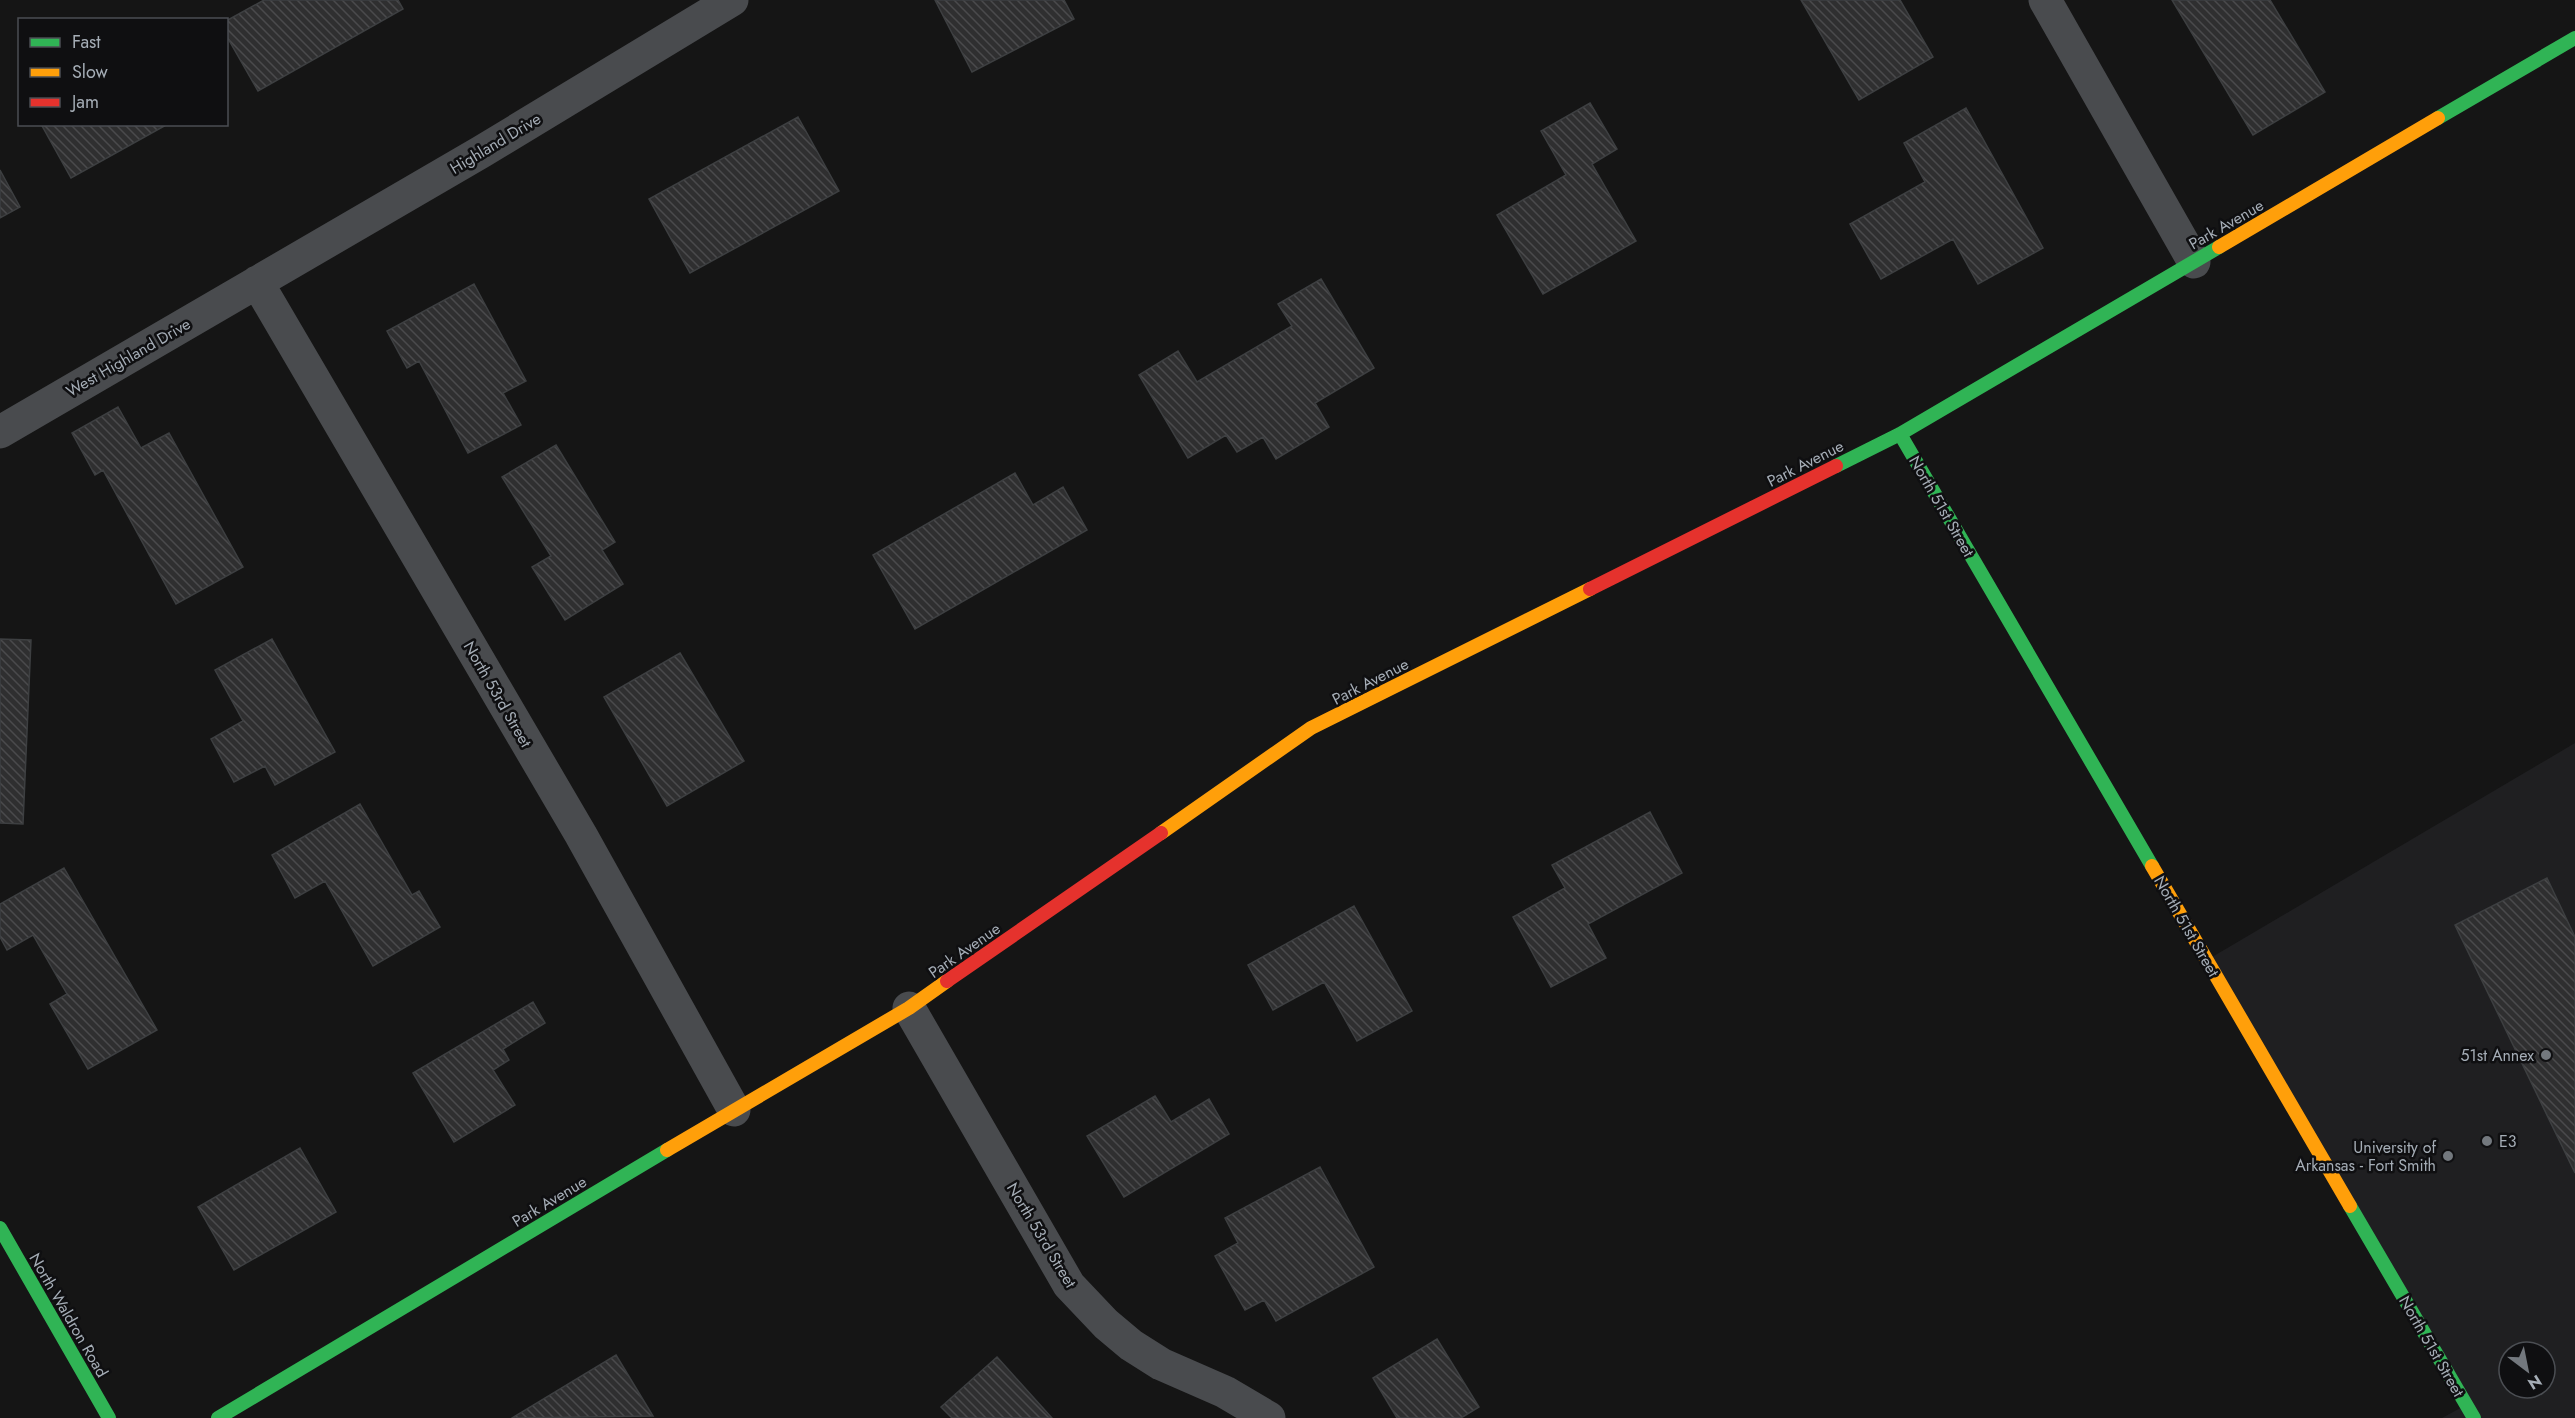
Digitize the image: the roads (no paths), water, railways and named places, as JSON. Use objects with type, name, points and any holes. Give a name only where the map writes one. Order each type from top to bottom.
[{"type":"street","name":"Highland Drive","points":[[257,282],[481,152],[732,0]]},
{"type":"street","points":[[2045,0],[2194,262]]},
{"type":"street","name":"Park Avenue","points":[[218,1418],[909,1008],[1311,728],[1900,434],[2575,38]]},
{"type":"street","name":"West Highland Drive","points":[[0,432],[257,282]]},
{"type":"street","name":"North 53rd Street","points":[[257,282],[581,835],[734,1110]]},
{"type":"street","name":"North 51st Street","points":[[1900,434],[2474,1418]]},
{"type":"street","name":"North 53rd Street","points":[[909,1008],[1069,1285],[1106,1324],[1131,1345],[1161,1364],[1225,1392],[1269,1418]]},
{"type":"street","name":"North Waldron Road","points":[[0,1228],[109,1418]]},
{"type":"place","name":"51st Annex","points":[[2546,1055]]},
{"type":"place","name":"E3","points":[[2487,1141]]},
{"type":"place","name":"University of Arkansas - Fort Smith","points":[[2448,1156]]}]
